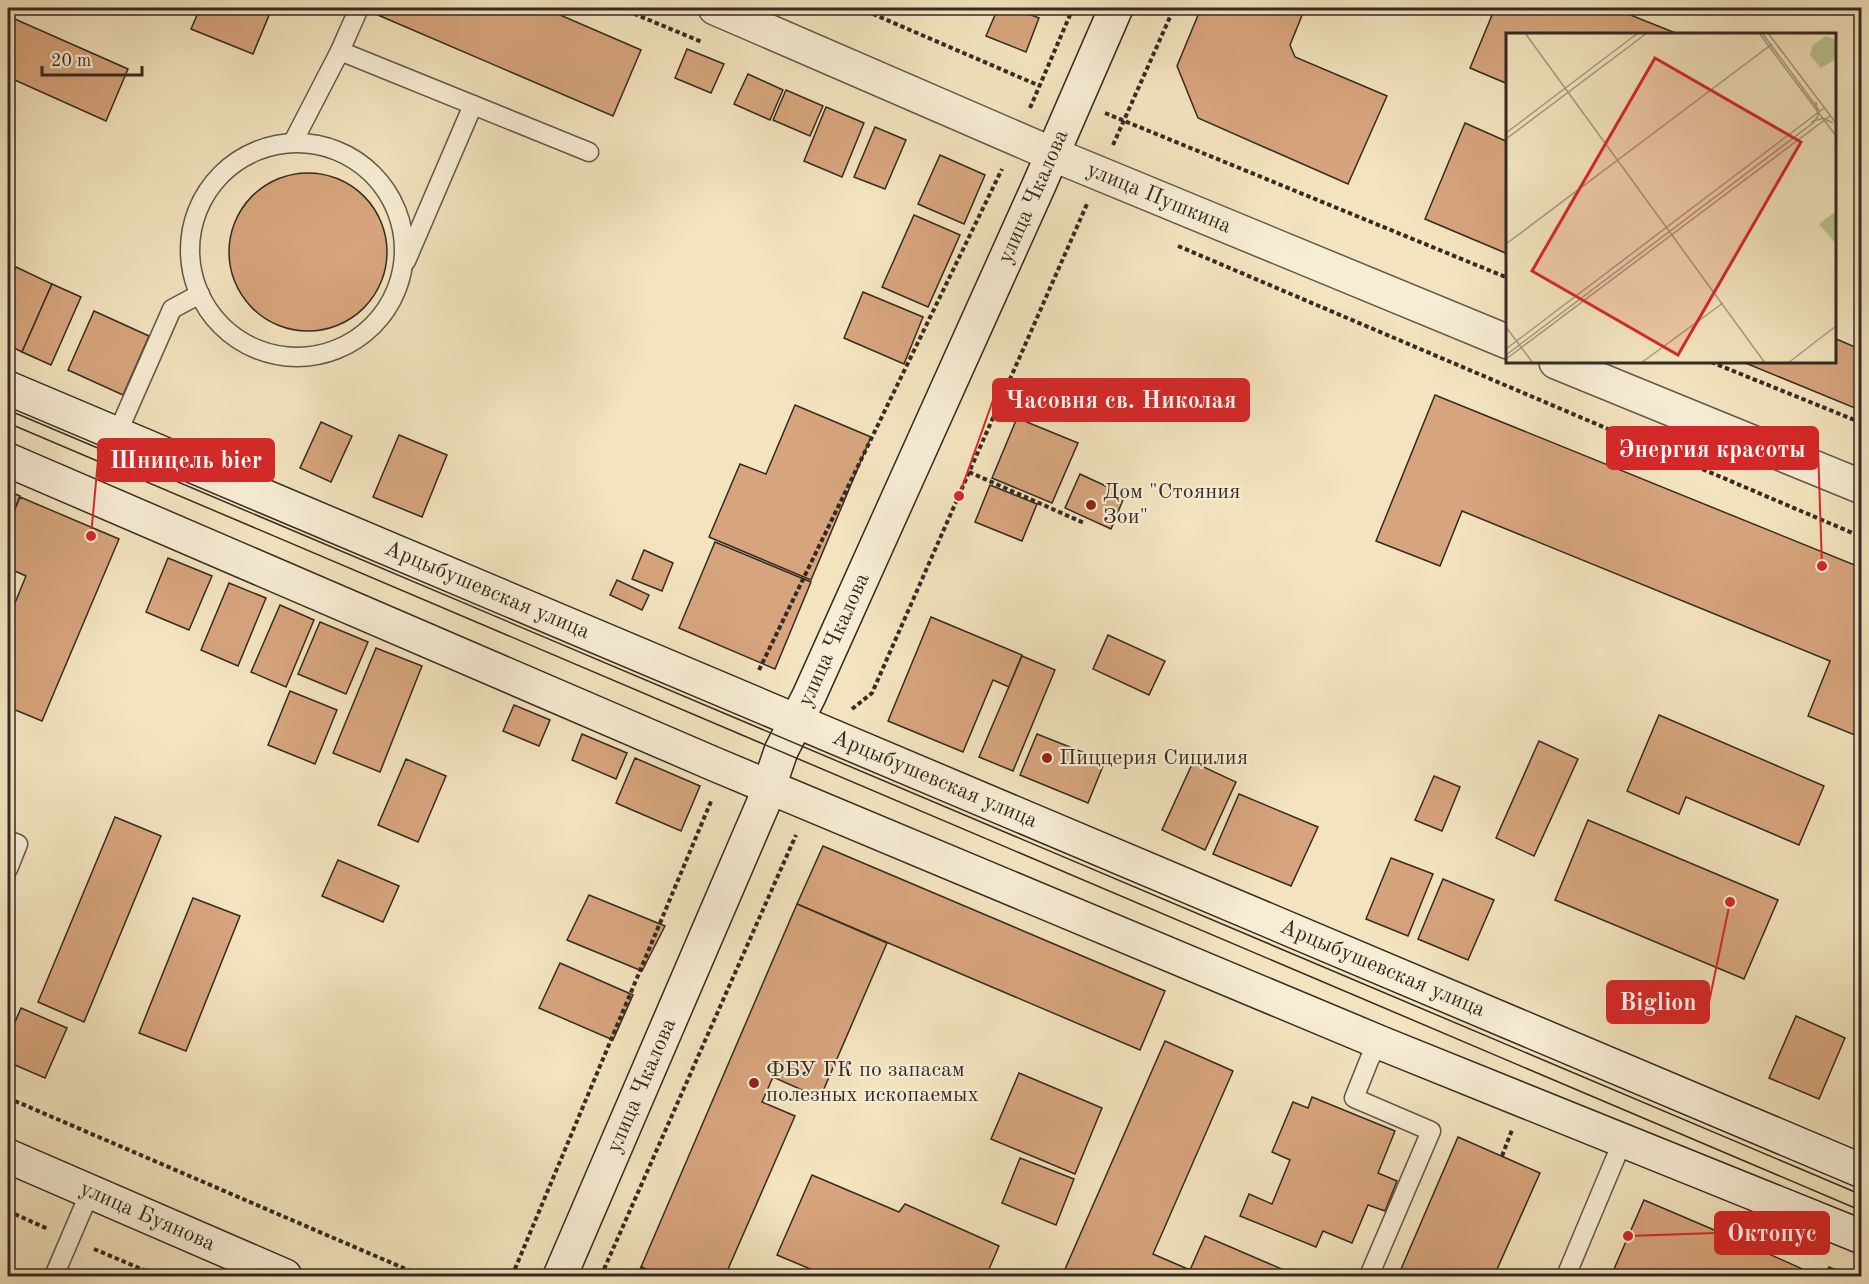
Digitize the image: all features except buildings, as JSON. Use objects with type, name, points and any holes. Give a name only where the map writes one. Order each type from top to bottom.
[{"type":"main road","name":"улица Пушкина","points":[[715,8],[1052,154],[1506,341]]},
{"type":"main road","name":"улица Чкалова","points":[[560,1276],[763,804],[768,786],[796,720],[819,674],[1116,8]]},
{"type":"main road","points":[[1558,363],[1862,487]]},
{"type":"main road","name":"Арцыбушевская улица","points":[[8,388],[1862,1171]]},
{"type":"main road","points":[[8,460],[768,786],[1381,1043],[1862,1237]]},
{"type":"main road","name":"улица Буянова","points":[[8,1156],[285,1276]]},
{"type":"lane","points":[[293,142],[340,51],[358,8]]},
{"type":"lane","points":[[340,51],[589,152]]},
{"type":"lane","points":[[404,265],[403,236],[395,206],[374,174],[344,153],[320,144],[293,142],[265,148],[238,160],[208,188],[196,213],[190,238],[192,272],[200,294],[212,313],[233,335],[262,351],[287,356],[307,357],[339,348],[358,338],[381,316],[395,294],[404,265],[472,105]]},
{"type":"lane","points":[[117,434],[171,309],[200,294]]},
{"type":"lane","points":[[8,840],[18,844],[8,869]]},
{"type":"lane","points":[[1369,1276],[1431,1131],[1353,1098],[1370,1058],[1381,1043]]},
{"type":"lane","points":[[1566,1276],[1623,1140]]},
{"type":"lane","points":[[54,1276],[90,1192]]},
{"type":"path","points":[[859,8],[1075,101],[1506,277]]},
{"type":"path","points":[[1040,86],[1074,8]]},
{"type":"path","points":[[848,711],[872,693],[1174,8]]},
{"type":"path","points":[[757,675],[1002,169]]},
{"type":"path","points":[[1086,206],[1097,211]]},
{"type":"path","points":[[1173,243],[1862,537]]},
{"type":"path","points":[[1713,363],[1862,423]]},
{"type":"path","points":[[969,472],[1084,523]]},
{"type":"path","points":[[512,1276],[713,796]]},
{"type":"path","points":[[601,1276],[800,825]]},
{"type":"path","points":[[8,1098],[422,1276]]},
{"type":"path","points":[[1502,1156],[1515,1121]]},
{"type":"tram line","points":[[8,410],[1862,1195]]},
{"type":"tram line","points":[[8,423],[1862,1211]]},
{"type":"place","name":"Часовня св. Николая","points":[[959,496]]},
{"type":"place","name":"Дом \"Стояния Зои\"","points":[[1091,505]]},
{"type":"place","name":"Шницель bier","points":[[91,536]]},
{"type":"place","name":"Энергия красоты","points":[[1822,566]]},
{"type":"place","name":"Пиццерия Сицилия","points":[[1047,758]]},
{"type":"place","name":"Biglion","points":[[1730,902]]},
{"type":"place","name":"ФБУ ГК по запасам полезных ископаемых","points":[[754,1083]]},
{"type":"place","name":"Октопус","points":[[1628,1236]]}]
